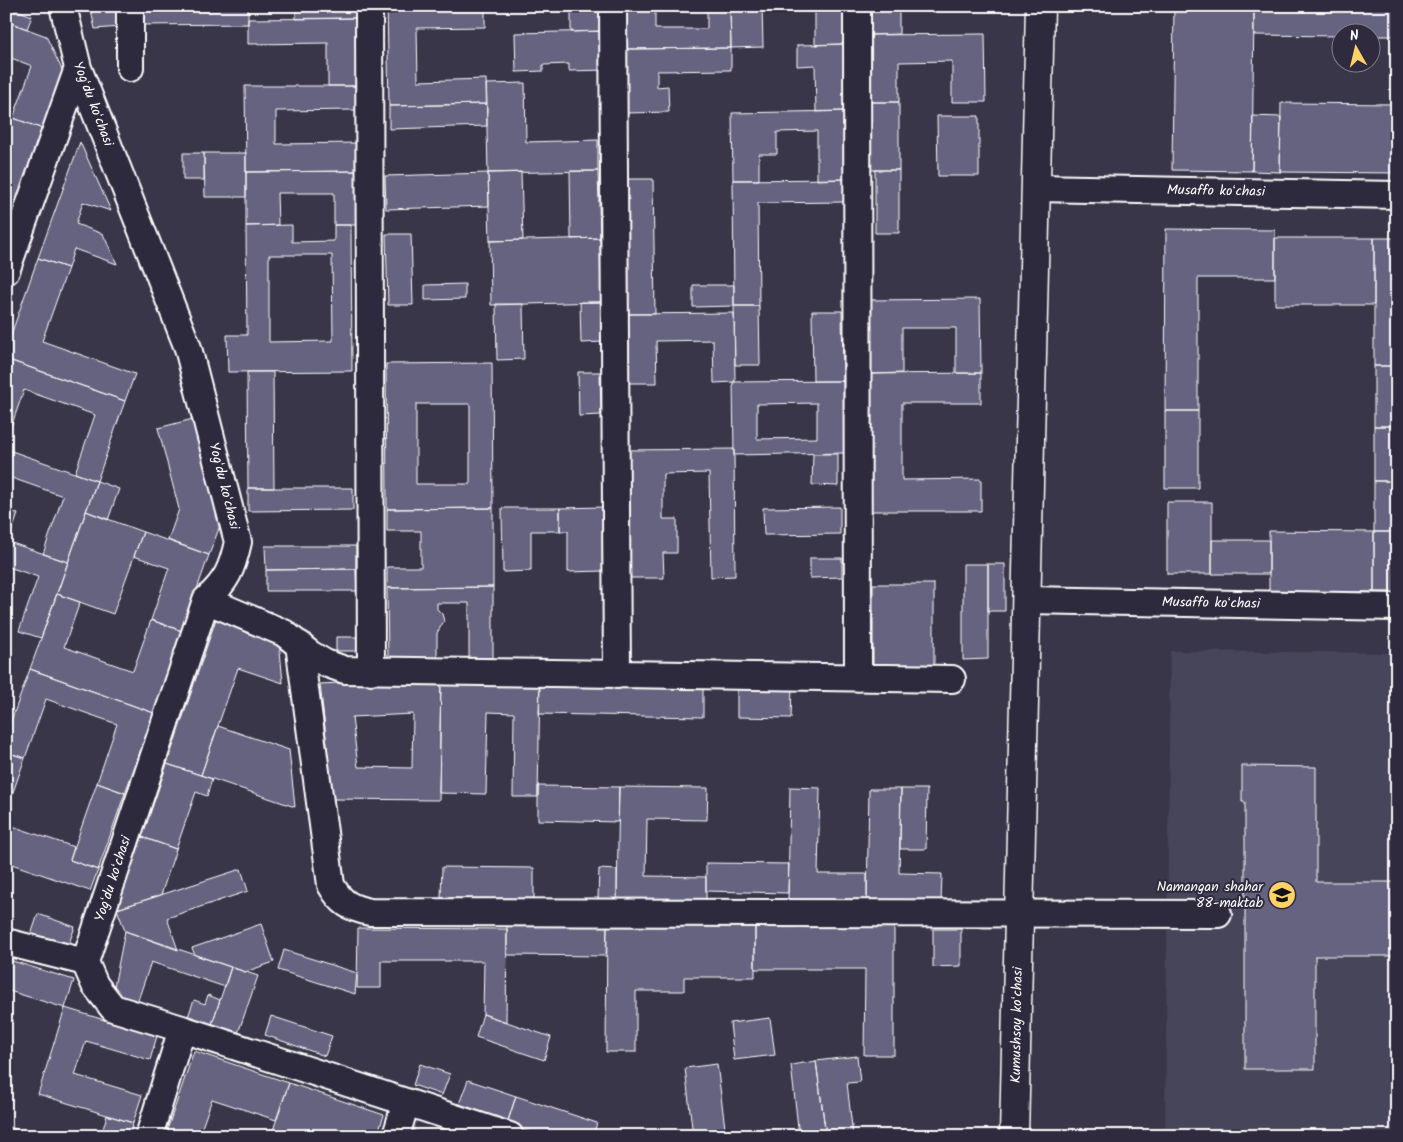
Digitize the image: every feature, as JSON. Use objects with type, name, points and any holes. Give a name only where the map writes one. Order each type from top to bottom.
[{"type":"street","name":"Yogʻdu koʻchasi","points":[[63,6],[78,68],[188,348],[238,542],[233,566],[222,585],[206,600],[85,962]]},
{"type":"street","points":[[130,6],[130,68]]},
{"type":"street","points":[[370,6],[371,671]]},
{"type":"street","points":[[613,6],[617,674]]},
{"type":"street","points":[[857,6],[858,678]]},
{"type":"street","name":"Kumushsoy koʻchasi","points":[[1014,1136],[1040,6]]},
{"type":"street","points":[[6,271],[78,68]]},
{"type":"street","name":"Musaffo koʻchasi","points":[[1036,188],[1397,195]]},
{"type":"street","points":[[206,600],[284,633],[310,654],[325,663],[345,670],[952,680]]},
{"type":"street","name":"Musaffo koʻchasi","points":[[1026,600],[1397,607]]},
{"type":"street","points":[[299,644],[331,885],[338,898],[350,908],[370,912],[1218,914]]},
{"type":"street","points":[[6,942],[85,962],[102,996],[113,1008],[510,1136]]},
{"type":"street","points":[[149,1136],[182,1029]]},
{"type":"street","points":[[396,1136],[406,1102]]},
{"type":"shaded area","name":"Namangan shahar 88-maktab","points":[[1170,651],[1397,653],[1397,1136],[1165,1136]]},
{"type":"building","points":[[6,6],[32,16],[27,29],[6,21]]},
{"type":"building","points":[[90,6],[119,6],[120,27],[95,29]]},
{"type":"building","points":[[138,6],[248,6],[248,24],[139,25]]},
{"type":"building","points":[[296,6],[356,6],[356,18],[296,19]]},
{"type":"building","points":[[387,6],[485,6],[485,27],[417,28],[418,81],[486,79],[487,104],[389,106]]},
{"type":"building","points":[[571,6],[604,6],[605,31],[571,32]]},
{"type":"building","points":[[625,6],[655,6],[655,29],[707,29],[707,6],[730,6],[731,48],[625,49]]},
{"type":"building","points":[[730,6],[762,6],[763,47],[731,48]]},
{"type":"building","points":[[815,6],[844,6],[844,44],[815,45]]},
{"type":"building","points":[[868,6],[899,6],[899,34],[868,35]]},
{"type":"building","points":[[1174,6],[1254,6],[1252,171],[1172,170]]},
{"type":"building","points":[[1254,6],[1397,6],[1397,36],[1380,36],[1380,22],[1330,22],[1330,36],[1254,35]]},
{"type":"building","points":[[356,18],[356,86],[328,86],[328,43],[248,44],[248,19]]},
{"type":"building","points":[[6,21],[46,36],[64,74],[43,129],[13,118],[32,66],[6,56]]},
{"type":"building","points":[[605,31],[606,70],[569,71],[569,64],[543,65],[543,71],[516,72],[515,33]]},
{"type":"building","points":[[985,34],[986,102],[952,102],[952,61],[899,62],[899,102],[868,102],[868,35]]},
{"type":"building","points":[[844,44],[845,111],[816,112],[815,65],[797,66],[797,45]]},
{"type":"building","points":[[731,48],[731,70],[657,71],[657,87],[668,86],[669,112],[626,113],[625,49]]},
{"type":"building","points":[[525,83],[526,142],[598,140],[598,171],[488,173],[486,84]]},
{"type":"building","points":[[245,86],[356,86],[356,110],[276,111],[276,144],[362,143],[362,171],[246,172]]},
{"type":"building","points":[[868,102],[899,102],[899,170],[869,170]]},
{"type":"building","points":[[1281,103],[1397,104],[1397,173],[1280,172]]},
{"type":"building","points":[[487,104],[487,126],[389,129],[389,106]]},
{"type":"building","points":[[845,111],[846,179],[817,180],[817,131],[777,132],[777,154],[759,154],[759,180],[733,180],[732,113]]},
{"type":"building","points":[[6,115],[43,129],[6,229]]},
{"type":"building","points":[[937,116],[979,116],[979,176],[938,176]]},
{"type":"building","points":[[1253,116],[1281,117],[1280,172],[1252,171]]},
{"type":"building","points":[[80,142],[111,211],[83,202],[76,224],[103,234],[117,264],[74,249],[68,268],[38,258]]},
{"type":"building","points":[[183,153],[204,153],[204,180],[183,180]]},
{"type":"building","points":[[204,153],[246,153],[246,197],[205,197]]},
{"type":"building","points":[[875,170],[899,170],[899,233],[875,233]]},
{"type":"building","points":[[362,171],[362,225],[334,225],[334,193],[277,193],[278,225],[246,226],[246,172]]},
{"type":"building","points":[[570,171],[598,171],[600,238],[571,239]]},
{"type":"building","points":[[521,172],[523,240],[490,241],[488,173]]},
{"type":"building","points":[[488,173],[489,206],[386,209],[385,176]]},
{"type":"building","points":[[625,179],[653,179],[655,314],[626,314]]},
{"type":"building","points":[[846,179],[846,202],[758,203],[759,306],[734,306],[733,180]]},
{"type":"building","points":[[292,225],[292,242],[334,241],[334,225],[351,225],[352,371],[228,372],[227,335],[247,335],[246,226]],"holes":[[[269,255],[332,255],[333,341],[269,342]]]},
{"type":"building","points":[[1166,229],[1275,230],[1275,278],[1198,278],[1198,411],[1165,411]]},
{"type":"building","points":[[386,234],[411,234],[413,305],[388,305]]},
{"type":"building","points":[[600,238],[601,302],[491,305],[490,241]]},
{"type":"building","points":[[1275,238],[1374,238],[1374,305],[1275,305]]},
{"type":"building","points":[[1374,238],[1397,238],[1397,366],[1374,366]]},
{"type":"building","points":[[38,258],[68,268],[42,341],[135,374],[125,401],[6,359],[6,349]]},
{"type":"building","points":[[465,284],[465,299],[425,300],[425,285]]},
{"type":"building","points":[[693,285],[734,285],[734,306],[693,307]]},
{"type":"building","points":[[980,299],[981,373],[956,373],[956,328],[902,328],[902,373],[870,374],[870,300]]},
{"type":"building","points":[[580,302],[601,302],[602,342],[581,343]]},
{"type":"building","points":[[496,304],[523,304],[524,359],[497,360]]},
{"type":"building","points":[[734,306],[759,306],[760,365],[735,365]]},
{"type":"building","points":[[812,311],[842,311],[843,381],[813,381]]},
{"type":"building","points":[[734,313],[735,382],[714,383],[713,340],[656,341],[657,383],[627,383],[626,314]]},
{"type":"building","points":[[6,359],[125,401],[97,481],[75,473],[95,415],[24,390],[6,441]]},
{"type":"building","points":[[492,363],[493,508],[387,509],[386,364]],"holes":[[[416,404],[470,404],[470,484],[416,484]]]},
{"type":"building","points":[[1374,366],[1397,366],[1397,426],[1374,426]]},
{"type":"building","points":[[247,372],[273,372],[274,488],[248,488]]},
{"type":"building","points":[[578,372],[600,372],[601,415],[579,416]]},
{"type":"building","points":[[981,373],[981,403],[902,403],[902,480],[981,479],[981,511],[871,511],[870,374]]},
{"type":"building","points":[[843,381],[844,453],[734,455],[733,382]],"holes":[[[817,403],[817,438],[757,439],[757,404]]]},
{"type":"building","points":[[1165,411],[1198,411],[1198,488],[1165,488]]},
{"type":"building","points":[[193,419],[221,523],[209,555],[168,540],[179,509],[158,428]]},
{"type":"building","points":[[1374,426],[1397,426],[1397,481],[1374,481]]},
{"type":"building","points":[[6,449],[97,481],[68,562],[43,554],[63,496],[6,476]]},
{"type":"building","points":[[734,449],[735,576],[711,577],[709,473],[663,474],[663,519],[677,519],[677,553],[663,553],[664,578],[628,578],[626,450]]},
{"type":"building","points":[[813,454],[838,454],[838,486],[812,485]]},
{"type":"building","points":[[97,481],[119,489],[108,520],[86,511]]},
{"type":"building","points":[[1374,481],[1397,481],[1397,532],[1374,532]]},
{"type":"building","points":[[248,488],[353,488],[353,510],[248,511]]},
{"type":"building","points":[[1167,502],[1212,502],[1212,574],[1167,574]]},
{"type":"building","points":[[603,507],[603,571],[568,572],[568,531],[560,531],[560,508]]},
{"type":"building","points":[[840,507],[840,534],[764,535],[763,508]]},
{"type":"building","points":[[493,508],[493,587],[387,588],[387,567],[421,567],[421,531],[387,531],[387,509]]},
{"type":"building","points":[[502,508],[560,508],[560,531],[531,531],[531,571],[503,572]]},
{"type":"building","points":[[6,509],[18,514],[8,542],[6,541]]},
{"type":"building","points":[[86,511],[143,532],[113,614],[57,594]]},
{"type":"building","points":[[1269,531],[1374,532],[1374,592],[1269,592]]},
{"type":"building","points":[[143,532],[209,555],[182,631],[151,620],[169,568],[134,556]]},
{"type":"building","points":[[1374,532],[1397,532],[1397,592],[1374,592]]},
{"type":"building","points":[[1212,540],[1269,540],[1269,574],[1212,574]]},
{"type":"building","points":[[6,541],[68,562],[41,638],[19,631],[38,577],[6,566]]},
{"type":"building","points":[[265,546],[356,546],[356,569],[266,570]]},
{"type":"building","points":[[810,558],[842,558],[842,577],[810,578]]},
{"type":"building","points":[[963,564],[988,564],[988,659],[963,660]]},
{"type":"building","points":[[988,564],[1005,564],[1005,611],[988,611]]},
{"type":"building","points":[[356,569],[357,591],[266,591],[266,570]]},
{"type":"building","points":[[873,584],[934,584],[934,667],[873,667]]},
{"type":"building","points":[[493,587],[493,658],[469,658],[469,603],[437,603],[437,609],[442,614],[444,621],[437,633],[437,660],[388,660],[387,588]]},
{"type":"building","points":[[57,594],[80,602],[64,647],[133,671],[151,620],[182,631],[154,713],[30,669]]},
{"type":"building","points":[[216,619],[279,640],[283,683],[238,668],[201,775],[167,764]]},
{"type":"building","points":[[336,637],[360,637],[360,651],[336,651]]},
{"type":"building","points":[[30,669],[154,713],[125,793],[97,783],[117,724],[46,699],[25,758],[6,752],[6,735]]},
{"type":"building","points":[[441,678],[439,800],[333,799],[320,684]],"holes":[[[413,714],[412,768],[358,767],[352,717]]]},
{"type":"building","points":[[441,678],[540,679],[538,797],[513,797],[514,713],[488,712],[486,794],[439,793]]},
{"type":"building","points":[[540,679],[703,682],[703,717],[539,714]]},
{"type":"building","points":[[737,685],[792,686],[791,718],[737,717]]},
{"type":"building","points":[[218,726],[289,750],[295,807],[201,775]]},
{"type":"building","points":[[6,752],[25,758],[6,812]]},
{"type":"building","points":[[167,764],[212,779],[207,796],[196,792],[176,849],[142,837]]},
{"type":"building","points":[[1242,766],[1316,767],[1316,882],[1397,882],[1397,956],[1315,956],[1315,1069],[1245,1069],[1245,802],[1242,802]]},
{"type":"building","points":[[97,783],[125,793],[98,870],[70,860]]},
{"type":"building","points":[[538,786],[619,787],[618,822],[538,820]]},
{"type":"building","points":[[619,787],[708,788],[707,820],[647,819],[646,876],[706,877],[706,901],[617,899]]},
{"type":"building","points":[[790,787],[820,788],[818,874],[867,874],[867,901],[788,900]]},
{"type":"building","points":[[869,789],[901,789],[899,873],[942,874],[941,902],[867,901]]},
{"type":"building","points":[[901,789],[927,789],[926,849],[900,849]]},
{"type":"building","points":[[6,824],[74,847],[70,860],[98,870],[90,891],[6,862]]},
{"type":"building","points":[[142,837],[176,849],[161,895],[117,909]]},
{"type":"building","points":[[706,863],[789,864],[788,893],[706,891]]},
{"type":"building","points":[[442,867],[534,868],[534,900],[441,898]]},
{"type":"building","points":[[241,869],[248,891],[167,918],[178,950],[125,931],[117,909]]},
{"type":"building","points":[[599,869],[617,870],[617,899],[598,899]]},
{"type":"building","points":[[38,914],[75,927],[66,951],[30,938]]},
{"type":"building","points":[[261,924],[274,962],[245,972],[195,955],[192,948]]},
{"type":"building","points":[[507,925],[607,925],[606,956],[507,955]]},
{"type":"building","points":[[607,925],[755,926],[755,977],[684,977],[684,991],[636,991],[636,1052],[606,1052]]},
{"type":"building","points":[[755,926],[894,926],[894,1055],[864,1055],[865,969],[755,969]]},
{"type":"building","points":[[358,928],[507,929],[506,1022],[483,1014],[484,961],[381,961],[381,988],[357,988]]},
{"type":"building","points":[[933,929],[961,929],[961,966],[933,967]]},
{"type":"building","points":[[125,931],[231,967],[225,987],[151,962],[136,1006],[112,997]]},
{"type":"building","points":[[284,950],[357,973],[355,994],[278,970]]},
{"type":"building","points":[[6,959],[74,980],[65,1008],[6,990]]},
{"type":"building","points":[[231,967],[258,976],[236,1039],[210,1030]]},
{"type":"building","points":[[208,995],[220,1000],[210,1030],[186,1022],[194,1000],[205,1004]]},
{"type":"building","points":[[65,1008],[157,1036],[150,1060],[86,1041],[75,1075],[142,1095],[133,1123],[38,1094]]},
{"type":"building","points":[[483,1014],[551,1037],[544,1060],[476,1037]]},
{"type":"building","points":[[271,1016],[332,1036],[325,1056],[265,1035]]},
{"type":"building","points":[[770,1018],[775,1055],[734,1060],[730,1023]]},
{"type":"building","points":[[194,1051],[289,1083],[276,1120],[212,1099],[199,1136],[165,1136]]},
{"type":"building","points":[[857,1056],[860,1082],[847,1083],[853,1136],[826,1136],[816,1061]]},
{"type":"building","points":[[816,1061],[826,1136],[799,1136],[791,1065]]},
{"type":"building","points":[[420,1064],[450,1074],[442,1095],[413,1085]]},
{"type":"building","points":[[717,1064],[726,1136],[693,1136],[685,1068]]},
{"type":"building","points":[[468,1080],[516,1096],[508,1121],[459,1104]]},
{"type":"building","points":[[289,1083],[384,1115],[377,1136],[315,1136],[301,1131],[299,1136],[271,1136]]},
{"type":"building","points":[[516,1096],[597,1123],[593,1136],[542,1136],[507,1124]]},
{"type":"building","points":[[107,1115],[133,1123],[129,1136],[101,1136]]},
{"type":"building","points":[[6,1126],[28,1133],[27,1136],[6,1136]]},
{"type":"building","points":[[202,1129],[223,1136],[199,1136]]},
{"type":"building","points":[[412,1130],[428,1136],[410,1136]]},
{"type":"place","name":"Namangan shahar 88-maktab","points":[[1282,895]]}]
